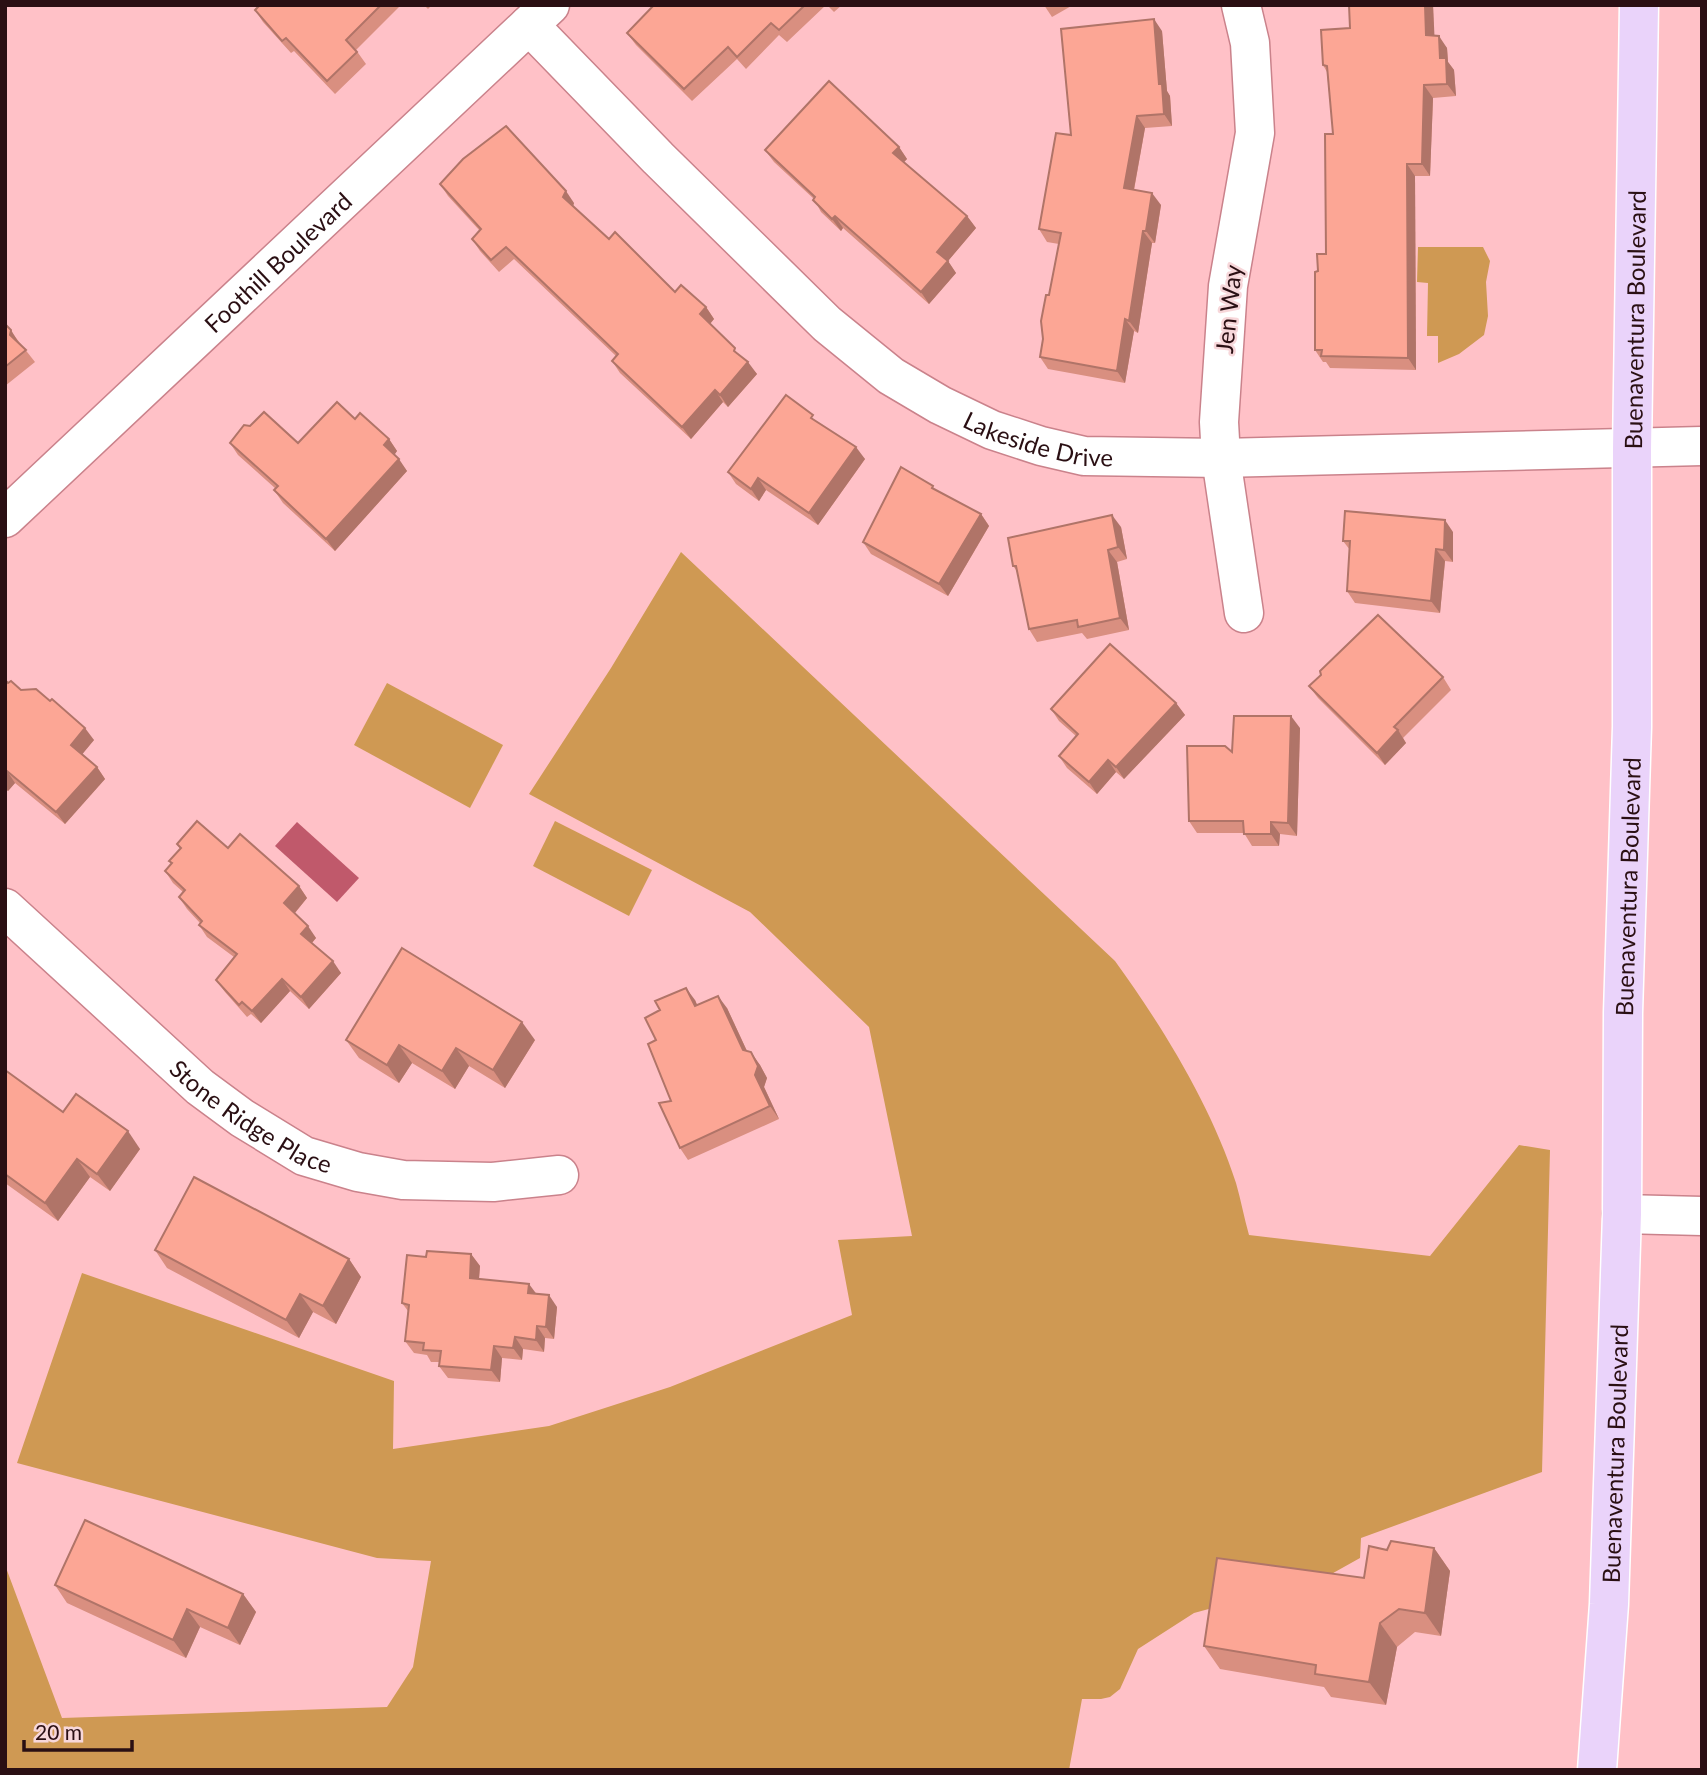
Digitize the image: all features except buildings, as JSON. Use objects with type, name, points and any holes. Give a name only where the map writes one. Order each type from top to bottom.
[{"type":"main road","name":"Buenaventura Boulevard","points":[[1597,1770],[1609,1604],[1622,1214],[1623,1013],[1632,727],[1632,449],[1639,5]]},
{"type":"street","name":"Jen Way","points":[[1241,5],[1250,43],[1255,132],[1228,286],[1219,422],[1221,458],[1244,613]]},
{"type":"street","name":"Lakeside Drive","points":[[540,15],[658,159],[827,324],[891,376],[940,405],[992,430],[1084,456],[1221,458],[1702,446]]},
{"type":"street","name":"Foothill Boulevard","points":[[5,518],[540,15]]},
{"type":"street","name":"Stone Ridge Place","points":[[5,908],[200,1087],[242,1118],[304,1156],[358,1172],[403,1180],[493,1182],[559,1175]]},
{"type":"street","points":[[1622,1214],[1702,1216]]},
{"type":"shaded area","points":[[1418,247],[1483,247],[1490,261],[1486,282],[1488,316],[1484,335],[1459,354],[1438,363],[1438,336],[1427,336],[1428,283],[1417,282]]},
{"type":"shaded area","points":[[681,552],[1115,961],[1167,1039],[1199,1096],[1226,1154],[1249,1235],[1430,1256],[1519,1145],[1550,1150],[1542,1472],[1361,1538],[1360,1558],[1326,1577],[1194,1613],[1138,1649],[1120,1689],[1110,1697],[1082,1699],[1069,1770],[5,1770],[5,1565],[62,1718],[387,1707],[413,1667],[431,1561],[377,1558],[17,1463],[82,1273],[394,1381],[393,1449],[549,1426],[670,1387],[852,1315],[838,1240],[912,1236],[869,1027],[750,912],[529,794],[611,668]]},
{"type":"shaded area","points":[[387,683],[503,745],[470,808],[354,745]]},
{"type":"shaded area","points":[[555,821],[652,870],[629,916],[533,866]]},
{"type":"shaded area","points":[[297,822],[359,878],[337,902],[275,846]]}]
